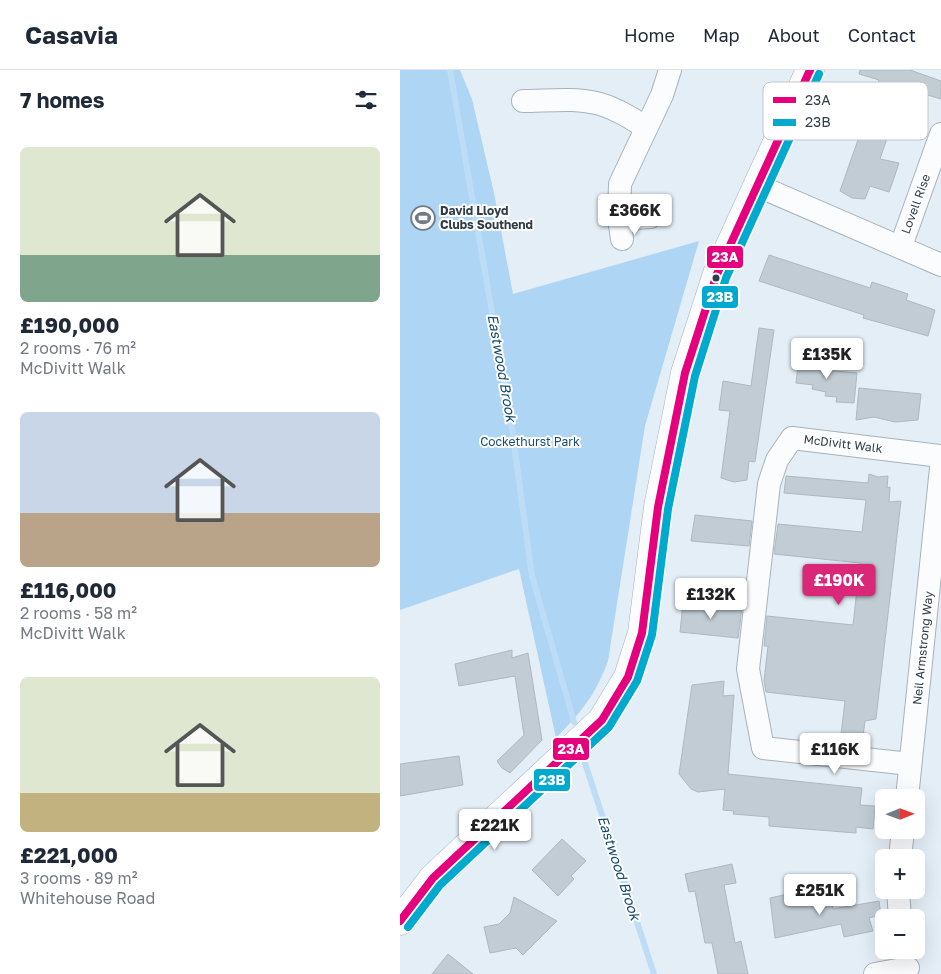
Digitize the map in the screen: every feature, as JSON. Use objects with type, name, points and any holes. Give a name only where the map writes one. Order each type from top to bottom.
[{"type":"street","points":[[650,217],[620,229],[620,184],[645,127],[662,95],[670,70]]},
{"type":"street","points":[[804,82],[810,70]]},
{"type":"street","points":[[523,101],[577,101],[599,104],[617,111],[645,127]]},
{"type":"street","name":"Lovell Rise","points":[[901,246],[941,134]]},
{"type":"street","points":[[400,921],[434,878],[602,720],[628,677],[642,633],[658,507],[685,373],[717,274],[777,140]]},
{"type":"street","points":[[756,185],[901,246],[941,265]]},
{"type":"street","name":"McDivitt Walk","points":[[910,764],[763,748],[748,669],[769,484],[778,460],[792,438],[941,456]]},
{"type":"street","name":"Neil Armstrong Way","points":[[908,789],[910,764],[933,626],[941,468]]},
{"type":"street","points":[[876,974],[907,964]]},
{"type":"green space","name":"Cockethurst Park","points":[[400,70],[460,70],[472,99],[494,193],[513,294],[699,241],[645,426],[608,661],[593,694],[556,738],[519,569],[400,610]]},
{"type":"building","points":[[860,70],[910,70],[941,81],[941,99],[928,95],[928,82],[878,82],[879,80],[859,74]]},
{"type":"building","points":[[858,140],[886,140],[880,159],[899,163],[889,192],[870,186],[865,199],[852,198],[840,191]]},
{"type":"building","points":[[769,255],[870,288],[872,282],[908,294],[906,300],[935,310],[928,336],[863,318],[864,315],[759,281]]},
{"type":"building","points":[[759,328],[774,330],[755,462],[749,461],[747,480],[734,482],[721,478],[730,411],[719,410],[723,381],[751,386]]},
{"type":"building","points":[[799,357],[826,360],[825,370],[857,373],[854,403],[836,402],[837,397],[825,396],[826,392],[812,389],[813,385],[796,383]]},
{"type":"building","points":[[859,388],[921,394],[918,420],[895,422],[874,417],[856,420]]},
{"type":"building","points":[[869,474],[878,477],[888,476],[887,488],[890,487],[889,502],[901,501],[876,719],[865,721],[863,736],[851,738],[841,735],[845,701],[766,692],[764,681],[768,646],[764,646],[767,616],[853,625],[860,563],[774,554],[778,524],[862,532],[866,500],[784,493],[786,476],[868,483]]},
{"type":"building","points":[[695,515],[752,521],[749,546],[691,541]]},
{"type":"building","points":[[683,603],[742,608],[738,638],[680,632]]},
{"type":"building","points":[[512,650],[512,658],[528,653],[542,740],[510,773],[502,768],[497,761],[524,735],[515,676],[459,686],[455,664]]},
{"type":"building","points":[[724,681],[723,696],[734,695],[728,774],[862,788],[860,805],[875,806],[873,829],[856,827],[856,833],[769,826],[769,817],[733,814],[734,811],[723,810],[725,789],[698,792],[691,789],[679,774],[692,685]]},
{"type":"building","points":[[459,756],[463,785],[400,796],[400,764]]},
{"type":"building","points":[[562,839],[586,861],[571,876],[574,879],[558,896],[532,870]]},
{"type":"building","points":[[732,864],[736,883],[724,885],[735,943],[741,941],[748,974],[718,974],[712,943],[705,943],[695,891],[689,892],[685,874]]},
{"type":"building","points":[[797,892],[799,904],[831,898],[833,909],[879,901],[880,909],[875,909],[875,916],[869,918],[873,931],[844,937],[841,924],[775,938],[770,898]]},
{"type":"building","points":[[514,897],[557,921],[523,955],[516,948],[490,953],[484,927],[499,924],[510,913]]},
{"type":"building","points":[[448,954],[473,974],[432,974]]},
{"type":"waterway","name":"Eastwood Brook","points":[[450,70],[511,422],[532,576],[574,722]]},
{"type":"waterway","name":"Eastwood Brook","points":[[585,763],[654,974]]},
{"type":"transit line","name":"23A","points":[[805,82],[810,70]]},
{"type":"transit line","name":"23B","points":[[815,82],[819,74]]},
{"type":"transit line","name":"23A","points":[[400,921],[433,878],[602,720],[628,677],[642,633],[658,507],[685,373],[717,274],[778,140]]},
{"type":"transit line","name":"23B","points":[[408,927],[440,885],[609,727],[637,681],[652,635],[668,509],[695,376],[726,278],[789,140]]},
{"type":"place","name":"David Lloyd Clubs Southend","points":[[423,218]]}]
